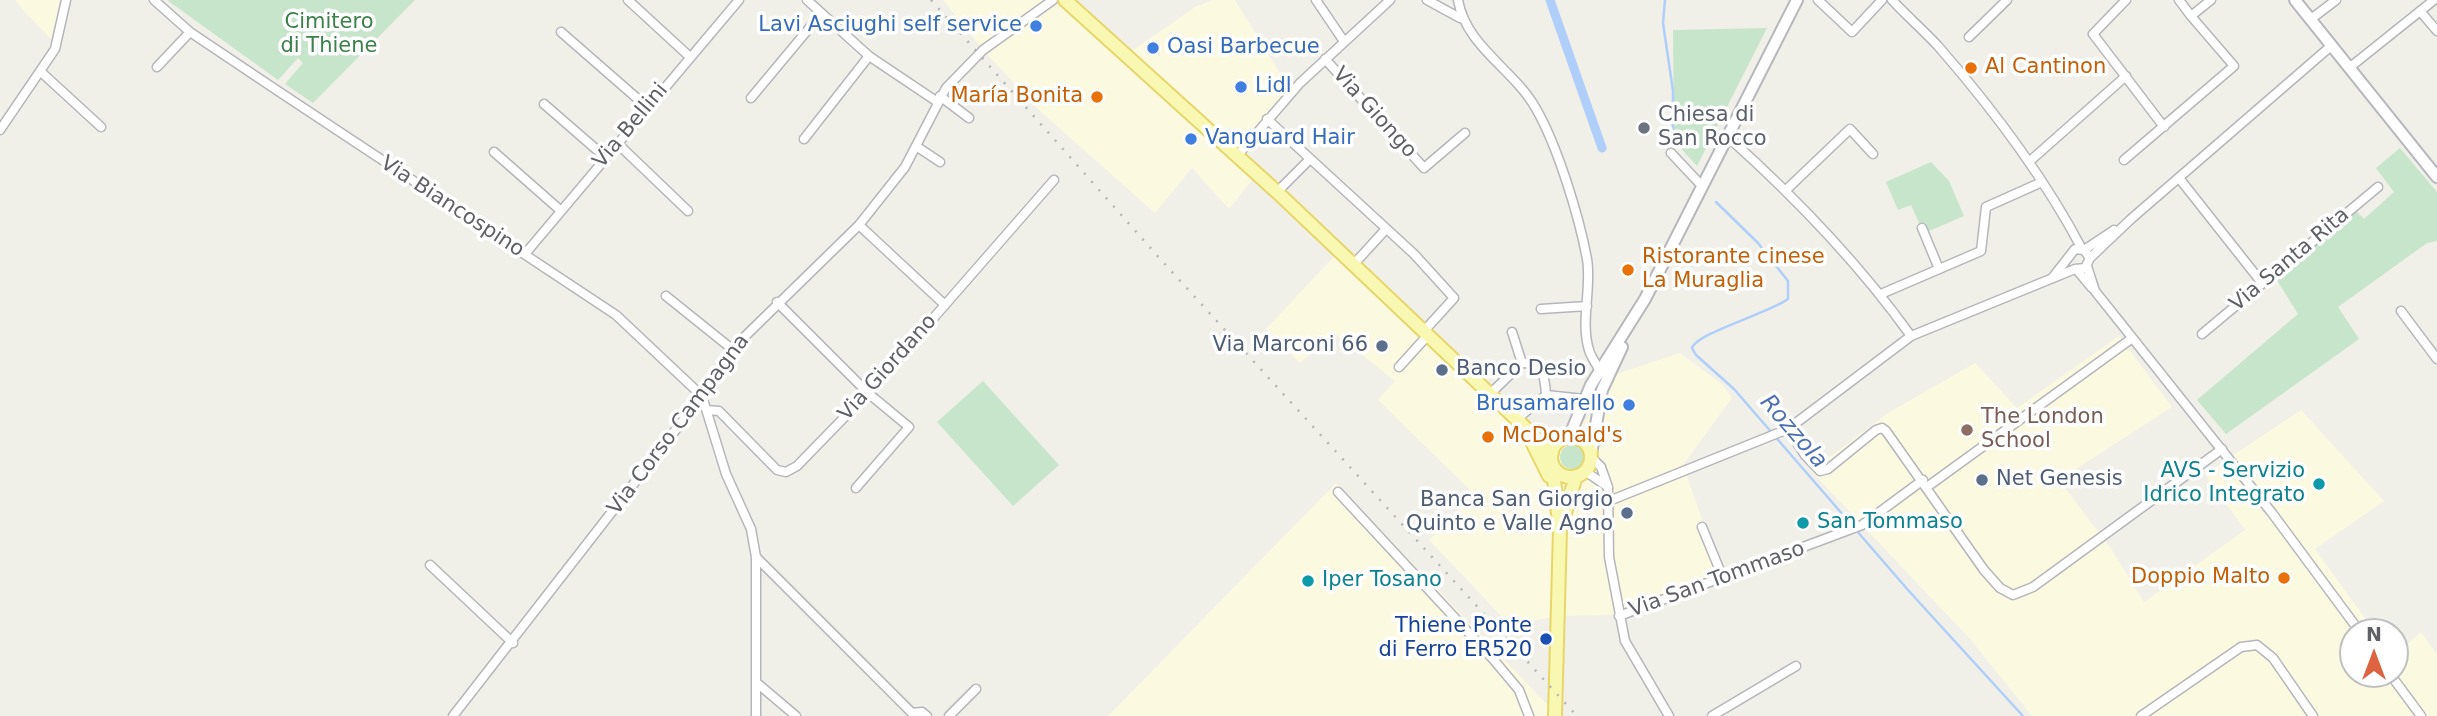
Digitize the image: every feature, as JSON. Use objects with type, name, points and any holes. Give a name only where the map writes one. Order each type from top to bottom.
[{"type":"main road","points":[[1065,0],[1277,192],[1491,393],[1552,458],[1562,474],[1580,473]]},
{"type":"main road","points":[[1560,530],[1580,473],[1591,455],[1602,393],[1626,334],[1797,0]]},
{"type":"main road","points":[[2295,0],[2437,177]]},
{"type":"main road","points":[[1555,716],[1560,530],[1552,458],[1566,438],[1600,369],[1626,334]]},
{"type":"main road","points":[[1519,421],[1553,438],[1583,441],[1591,455]]},
{"type":"main road","points":[[1519,421],[1543,460],[1554,490]]},
{"type":"street","points":[[0,130],[55,49],[66,0]]},
{"type":"street","name":"Via Biancospino","points":[[153,0],[190,32],[617,314],[702,396]]},
{"type":"street","points":[[628,0],[690,57]]},
{"type":"street","points":[[722,0],[731,9]]},
{"type":"street","name":"Via Bellini","points":[[525,254],[739,0]]},
{"type":"street","points":[[807,0],[869,56],[969,118]]},
{"type":"street","name":"Via Corso Campagna","points":[[453,716],[513,643],[702,396],[732,349],[777,302],[859,225],[905,167],[938,98],[983,50],[1054,0]]},
{"type":"street","points":[[1315,0],[1343,40]]},
{"type":"street","points":[[1237,156],[1267,119],[1343,40],[1390,0]]},
{"type":"street","points":[[1427,0],[1460,18],[1483,49],[1524,90],[1536,108],[1563,174],[1587,260],[1589,351],[1600,369],[1602,393],[1583,404],[1546,395]]},
{"type":"street","points":[[1458,0],[1460,18]]},
{"type":"street","points":[[1818,0],[1852,32],[1882,0]]},
{"type":"street","points":[[1969,37],[2007,0]]},
{"type":"street","points":[[2126,0],[2093,34],[2164,127]]},
{"type":"street","points":[[2124,160],[2234,66],[2179,0]]},
{"type":"street","points":[[2191,16],[2211,0]]},
{"type":"street","points":[[2311,19],[2336,0]]},
{"type":"street","points":[[2349,68],[2434,0]]},
{"type":"street","points":[[1895,1],[1954,66],[2030,161],[2083,250],[2095,292]]},
{"type":"street","points":[[2420,11],[2437,31]]},
{"type":"street","points":[[751,98],[821,14]]},
{"type":"street","points":[[157,67],[190,32]]},
{"type":"street","points":[[561,32],[647,107]]},
{"type":"street","points":[[2072,263],[2088,262],[2131,219],[2331,46]]},
{"type":"street","points":[[804,139],[869,56]]},
{"type":"street","name":"Via Giongo","points":[[1325,59],[1424,168],[1465,133]]},
{"type":"street","points":[[40,71],[101,127]]},
{"type":"street","points":[[2030,161],[2126,76]]},
{"type":"street","points":[[544,104],[605,157]]},
{"type":"street","points":[[1267,119],[1386,229],[1454,298],[1399,367]]},
{"type":"street","points":[[1786,190],[1850,129],[1873,154]]},
{"type":"street","points":[[1728,137],[1786,190],[1881,294],[1911,336]]},
{"type":"street","points":[[617,143],[688,211]]},
{"type":"street","points":[[916,146],[940,162]]},
{"type":"street","points":[[494,152],[560,210]]},
{"type":"street","points":[[1671,153],[1702,186]]},
{"type":"street","points":[[1277,192],[1310,159]]},
{"type":"street","points":[[2179,178],[2262,283]]},
{"type":"street","name":"Via Giordano","points":[[707,410],[719,411],[777,470],[786,472],[797,466],[868,393],[1054,180]]},
{"type":"street","points":[[1881,294],[1981,251],[1986,207],[2042,181]]},
{"type":"street","name":"Via Santa Rita","points":[[2202,334],[2378,187]]},
{"type":"street","points":[[1609,501],[1779,434],[1911,336],[2052,278],[2072,263],[2083,250],[2131,219]]},
{"type":"street","points":[[2068,224],[2072,263],[2222,450],[2349,618]]},
{"type":"street","points":[[859,225],[945,305]]},
{"type":"street","points":[[1922,228],[1939,269]]},
{"type":"street","points":[[1354,264],[1386,229]]},
{"type":"street","points":[[666,296],[732,349]]},
{"type":"street","points":[[777,302],[868,393],[909,427],[856,488]]},
{"type":"street","points":[[1541,309],[1587,306]]},
{"type":"street","points":[[2400,311],[2437,359]]},
{"type":"street","points":[[1512,332],[1522,363]]},
{"type":"street","name":"Via San Tommaso","points":[[1619,616],[1862,525],[1925,484],[2131,339]]},
{"type":"street","points":[[1491,393],[1522,363]]},
{"type":"street","points":[[1522,363],[1538,366],[1542,372],[1546,395]]},
{"type":"street","points":[[1519,421],[1546,395]]},
{"type":"street","points":[[702,396],[726,474],[751,529],[756,557],[756,716]]},
{"type":"street","points":[[1788,429],[1805,455],[1820,471],[1828,469],[1882,428],[1925,484],[1984,570],[2000,589],[2013,596],[2033,587],[2222,450]]},
{"type":"street","points":[[1591,455],[1601,467],[1608,487],[1609,557],[1625,640],[1634,660],[1670,716]]},
{"type":"street","points":[[1580,473],[1608,487]]},
{"type":"street","points":[[1338,492],[1493,659],[1519,690],[1529,716]]},
{"type":"street","points":[[1702,527],[1723,578]]},
{"type":"street","points":[[756,557],[913,714],[922,712],[927,716]]},
{"type":"street","points":[[430,565],[513,643]]},
{"type":"street","points":[[2141,716],[2241,647],[2257,645],[2273,658],[2313,716]]},
{"type":"street","points":[[1712,716],[1796,666]]},
{"type":"street","points":[[757,683],[796,716]]},
{"type":"street","points":[[2400,688],[2421,716]]},
{"type":"street","points":[[949,716],[976,689]]},
{"type":"shaded area","points":[[15,0],[60,0],[51,39],[23,10]]},
{"type":"shaded area","points":[[943,0],[1058,0],[1126,55],[1195,7],[1212,0],[1235,0],[1290,89],[1241,149],[1257,174],[1229,209],[1192,168],[1155,213],[1041,112],[983,50]]},
{"type":"shaded area","points":[[1339,251],[1521,423],[1562,439],[1592,414],[1614,375],[1680,353],[1723,385],[1732,398],[1683,465],[1723,578],[1617,615],[1563,616],[1509,624],[1429,540],[1475,495],[1378,400],[1395,381],[1334,333],[1300,363],[1266,329]]},
{"type":"shaded area","points":[[2119,336],[2172,407],[2059,480],[2112,550],[2144,602],[2245,530],[2205,474],[2301,410],[2384,501],[2315,549],[2365,618],[2339,618],[2339,688],[2409,688],[2409,643],[2421,632],[2437,655],[2437,716],[2032,716],[1970,639],[1811,471],[1888,413],[1975,363],[2017,408]]},
{"type":"shaded area","name":"Iper Tosano","points":[[1336,483],[1558,716],[1108,716]]},
{"type":"green space","name":"Cimitero di Thiene","points":[[167,0],[415,0],[313,103],[285,84],[303,63],[298,58],[278,80]]},
{"type":"green space","points":[[1767,28],[1697,166],[1674,141],[1673,30]]},
{"type":"green space","points":[[2400,148],[2437,192],[2437,241],[2427,243],[2338,307],[2359,339],[2226,434],[2197,400],[2298,314],[2275,277],[2354,209],[2364,219],[2394,192],[2376,168]]},
{"type":"green space","points":[[1931,162],[1949,181],[1964,216],[1929,231],[1925,223],[1920,225],[1911,205],[1898,210],[1886,182]]},
{"type":"green space","points":[[983,381],[1059,465],[1013,506],[937,422]]},
{"type":"green space","points":[[1572,445],[1583,452],[1584,457],[1577,468],[1572,469],[1561,462],[1560,457],[1567,446]]},
{"type":"waterway","points":[[1550,0],[1602,148]]},
{"type":"waterway","name":"Rozzola","points":[[1665,0],[1663,23],[1673,91],[1673,142]]},
{"type":"waterway","name":"Rozzola","points":[[1716,202],[1758,243],[1788,281],[1788,299],[1706,336],[1692,348],[1696,355],[1734,389],[1908,590],[2023,716]]},
{"type":"railway","points":[[931,0],[1162,261],[1577,716]]},
{"type":"place","name":"Lavi Asciughi self service","points":[[1036,26]]},
{"type":"place","name":"Oasi Barbecue","points":[[1153,48]]},
{"type":"place","name":"Al Cantinon","points":[[1971,68]]},
{"type":"place","name":"Lidl","points":[[1241,87]]},
{"type":"place","name":"María Bonita","points":[[1097,97]]},
{"type":"place","name":"Chiesa di San Rocco","points":[[1644,128]]},
{"type":"place","name":"Vanguard Hair","points":[[1191,139]]},
{"type":"place","name":"Ristorante cinese La Muraglia","points":[[1628,270]]},
{"type":"place","name":"Via Marconi 66","points":[[1382,346]]},
{"type":"place","name":"Banco Desio","points":[[1442,370]]},
{"type":"place","name":"Brusamarello","points":[[1629,405]]},
{"type":"place","name":"The London School","points":[[1967,430]]},
{"type":"place","name":"McDonald's","points":[[1488,437]]},
{"type":"place","name":"Net Genesis","points":[[1982,480]]},
{"type":"place","name":"AVS - Servizio Idrico Integrato","points":[[2319,484]]},
{"type":"place","name":"Banca San Giorgio Quinto e Valle Agno","points":[[1627,513]]},
{"type":"place","name":"San Tommaso","points":[[1803,523]]},
{"type":"place","name":"Doppio Malto","points":[[2284,578]]},
{"type":"place","name":"Iper Tosano","points":[[1308,581]]},
{"type":"place","name":"Thiene Ponte di Ferro ER520","points":[[1546,639]]}]
